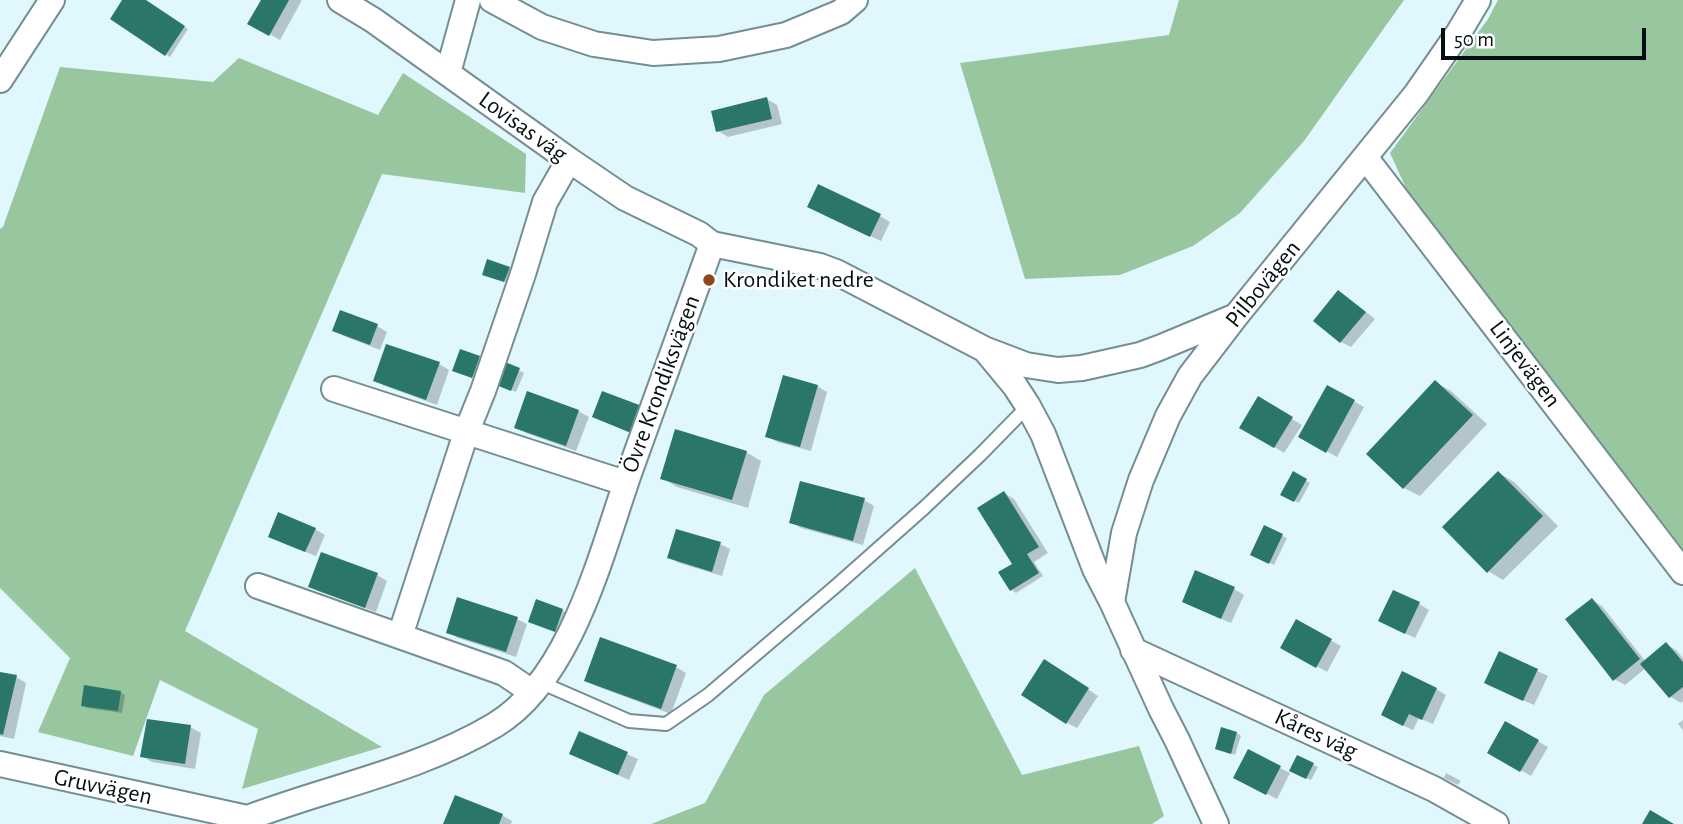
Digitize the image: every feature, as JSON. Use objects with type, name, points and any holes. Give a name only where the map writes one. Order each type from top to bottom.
[{"type":"street","points":[[0,80],[52,0]]},
{"type":"street","name":"Lovisas väg","points":[[340,0],[373,20],[625,198],[699,234],[712,244]]},
{"type":"street","points":[[448,73],[468,0]]},
{"type":"street","points":[[492,0],[542,27],[594,44],[653,53],[719,49],[786,36],[841,12],[855,0]]},
{"type":"street","name":"Pilbovägen","points":[[1112,601],[1124,533],[1141,480],[1168,416],[1191,376],[1416,94],[1460,32],[1478,0]]},
{"type":"street","name":"Linjevägen","points":[[1365,157],[1683,572]]},
{"type":"street","points":[[400,636],[545,202],[569,160]]},
{"type":"street","points":[[712,244],[820,266],[984,349],[1026,365],[1058,370],[1082,368],[1160,348],[1237,316]]},
{"type":"street","name":"Övre Krondiksvägen","points":[[240,821],[361,781],[469,739],[497,724],[522,705],[537,687],[562,649],[592,581],[712,244]]},
{"type":"street","points":[[984,349],[1015,386],[1043,434],[1095,569],[1216,824]]},
{"type":"street","points":[[334,389],[625,483]]},
{"type":"street","points":[[258,586],[537,687]]},
{"type":"street","name":"Kåres väg","points":[[1133,650],[1434,789],[1496,824]]},
{"type":"street","name":"Gruvvägen","points":[[0,764],[240,821]]},
{"type":"lane","points":[[537,687],[629,721],[666,724],[708,695],[836,586],[924,508],[1028,406]]},
{"type":"green space","points":[[1179,0],[1404,0],[1304,141],[1240,213],[1193,246],[1120,275],[1025,279],[960,63],[1169,35]]},
{"type":"green space","points":[[1498,0],[1683,0],[1683,549],[1411,199],[1390,153],[1488,19]]},
{"type":"green space","points":[[239,58],[378,115],[403,73],[526,154],[525,193],[382,174],[185,631],[382,747],[242,789],[258,729],[160,680],[133,756],[38,732],[70,658],[0,588],[0,229],[3,227],[60,67],[213,82]]},
{"type":"green space","points":[[915,568],[1022,775],[1139,746],[1164,816],[1152,824],[651,824],[705,803],[764,695]]},
{"type":"building","points":[[122,0],[146,0],[185,26],[165,56],[110,19]]},
{"type":"building","points":[[261,0],[289,0],[269,36],[247,24]]},
{"type":"building","points":[[767,97],[772,119],[716,132],[711,111]]},
{"type":"building","points":[[818,184],[881,214],[870,237],[807,207]]},
{"type":"building","points":[[487,259],[510,267],[504,282],[482,275]]},
{"type":"building","points":[[1338,290],[1366,312],[1340,343],[1313,321]]},
{"type":"building","points":[[340,310],[378,324],[370,345],[332,331]]},
{"type":"building","points":[[386,344],[440,362],[426,400],[373,381]]},
{"type":"building","points":[[460,349],[480,356],[472,378],[452,371]]},
{"type":"building","points":[[500,360],[520,368],[511,391],[491,383]]},
{"type":"building","points":[[783,375],[818,385],[800,447],[765,437]]},
{"type":"building","points":[[1435,380],[1473,415],[1403,489],[1366,454]]},
{"type":"building","points":[[1327,385],[1355,400],[1326,453],[1298,437]]},
{"type":"building","points":[[527,391],[579,410],[566,446],[514,428]]},
{"type":"building","points":[[602,391],[642,406],[631,433],[592,417]]},
{"type":"building","points":[[1258,396],[1293,417],[1274,448],[1239,428]]},
{"type":"building","points":[[675,429],[747,451],[732,500],[660,479]]},
{"type":"building","points":[[1293,471],[1307,479],[1294,502],[1280,495]]},
{"type":"building","points":[[1498,471],[1543,516],[1487,573],[1442,527]]},
{"type":"building","points":[[800,481],[865,498],[853,541],[789,523]]},
{"type":"building","points":[[1004,491],[1039,547],[1027,554],[1039,573],[1010,591],[998,572],[1012,564],[977,508]]},
{"type":"building","points":[[278,512],[316,528],[305,552],[268,537]]},
{"type":"building","points":[[1264,525],[1283,534],[1269,564],[1250,555]]},
{"type":"building","points":[[676,529],[721,542],[712,572],[667,558]]},
{"type":"building","points":[[321,552],[378,573],[365,608],[308,587]]},
{"type":"building","points":[[1195,570],[1235,587],[1221,619],[1182,602]]},
{"type":"building","points":[[1393,590],[1420,602],[1405,634],[1378,621]]},
{"type":"building","points":[[457,597],[518,617],[506,652],[446,633]]},
{"type":"building","points":[[1592,598],[1640,659],[1613,681],[1565,619]]},
{"type":"building","points":[[536,599],[563,609],[555,632],[528,622]]},
{"type":"building","points":[[1296,619],[1332,639],[1316,668],[1280,648]]},
{"type":"building","points":[[600,637],[677,665],[661,709],[584,681]]},
{"type":"building","points":[[1666,642],[1683,662],[1683,687],[1669,698],[1640,664]]},
{"type":"building","points":[[1499,651],[1538,669],[1523,701],[1484,683]]},
{"type":"building","points":[[1044,659],[1089,688],[1066,724],[1021,695]]},
{"type":"building","points":[[1402,671],[1437,688],[1422,720],[1409,714],[1403,726],[1381,715]]},
{"type":"building","points":[[0,672],[17,675],[3,735],[0,734]]},
{"type":"building","points":[[84,685],[121,691],[118,711],[81,706]]},
{"type":"building","points":[[147,719],[191,725],[185,764],[140,757]]},
{"type":"building","points":[[1505,721],[1539,740],[1520,772],[1487,753]]},
{"type":"building","points":[[1221,727],[1237,732],[1231,754],[1215,749]]},
{"type":"building","points":[[579,731],[628,752],[618,775],[569,754]]},
{"type":"building","points":[[1248,749],[1281,766],[1266,795],[1233,778]]},
{"type":"building","points":[[1297,755],[1314,763],[1306,779],[1289,771]]},
{"type":"building","points":[[455,795],[503,814],[499,824],[443,824]]},
{"type":"building","points":[[1650,810],[1674,824],[1642,824]]},
{"type":"place","name":"Krondiket nedre","points":[[709,280]]}]
